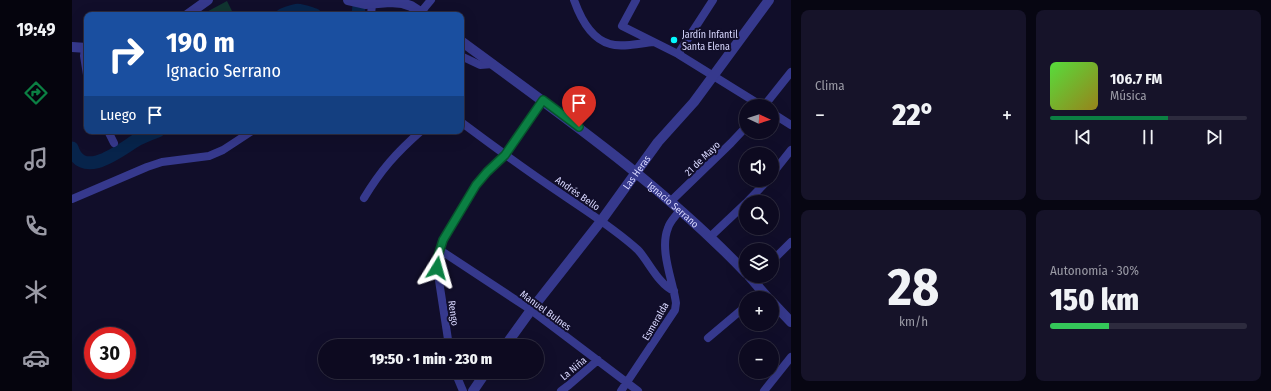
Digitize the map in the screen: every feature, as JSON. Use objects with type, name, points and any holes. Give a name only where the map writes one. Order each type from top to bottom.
[{"type":"street","points":[[191,12],[208,0]]},
{"type":"street","points":[[348,0],[369,4],[390,2],[402,3],[411,6],[420,12]]},
{"type":"street","points":[[424,12],[431,0]]},
{"type":"street","points":[[574,0],[578,14],[589,29],[601,41],[610,45],[655,42]]},
{"type":"street","points":[[636,0],[622,26],[678,54],[752,99]]},
{"type":"street","points":[[678,54],[713,0]]},
{"type":"street","name":"Las Heras","points":[[510,339],[601,221],[665,132],[687,111],[769,0]]},
{"type":"street","points":[[369,4],[370,12]]},
{"type":"street","name":"Ignacio Serrano","points":[[464,43],[543,100],[637,172],[710,237],[739,265]]},
{"type":"street","points":[[72,47],[84,48]]},
{"type":"street","points":[[464,57],[480,65],[493,64]]},
{"type":"street","points":[[769,99],[791,72]]},
{"type":"street","name":"Rengo","points":[[448,339],[437,262],[445,236],[476,185],[505,155],[543,100]]},
{"type":"street","points":[[779,117],[791,125]]},
{"type":"street","name":"Andrés Bello","points":[[464,124],[505,155],[601,221],[638,251],[665,285],[674,291]]},
{"type":"street","points":[[110,134],[114,143]]},
{"type":"street","points":[[74,195],[162,162],[209,156],[223,150],[247,134]]},
{"type":"street","points":[[364,198],[393,157],[418,134]]},
{"type":"street","name":"21 de Mayo","points":[[670,202],[739,134]]},
{"type":"street","points":[[779,165],[791,150]]},
{"type":"street","points":[[753,195],[761,187]]},
{"type":"street","points":[[710,237],[739,209]]},
{"type":"street","name":"Esmeralda","points":[[621,391],[628,383],[675,310],[676,303],[666,252],[665,238],[670,224],[680,210]]},
{"type":"street","points":[[779,254],[791,242]]},
{"type":"street","name":"Manuel Bulnes","points":[[440,250],[531,310],[638,391]]},
{"type":"street","points":[[779,309],[791,322]]},
{"type":"street","points":[[708,338],[739,312]]},
{"type":"street","points":[[764,391],[791,357]]},
{"type":"street","name":"La Niña","points":[[561,391],[569,386],[598,360]]},
{"type":"street","points":[[458,379],[463,391]]},
{"type":"street","points":[[473,391],[481,379]]},
{"type":"green space","points":[[227,1],[232,12],[207,12]]},
{"type":"waterway","points":[[358,0],[358,12]]},
{"type":"waterway","points":[[290,12],[298,10],[308,12]]},
{"type":"waterway","points":[[72,148],[77,157],[84,162],[92,163],[101,161],[151,134]]},
{"type":"place","name":"Jardín Infantil Santa Elena","points":[[674,40]]},
{"type":"route","points":[[437,268],[438,256],[443,240],[476,185],[505,155],[543,100],[579,127]]}]
